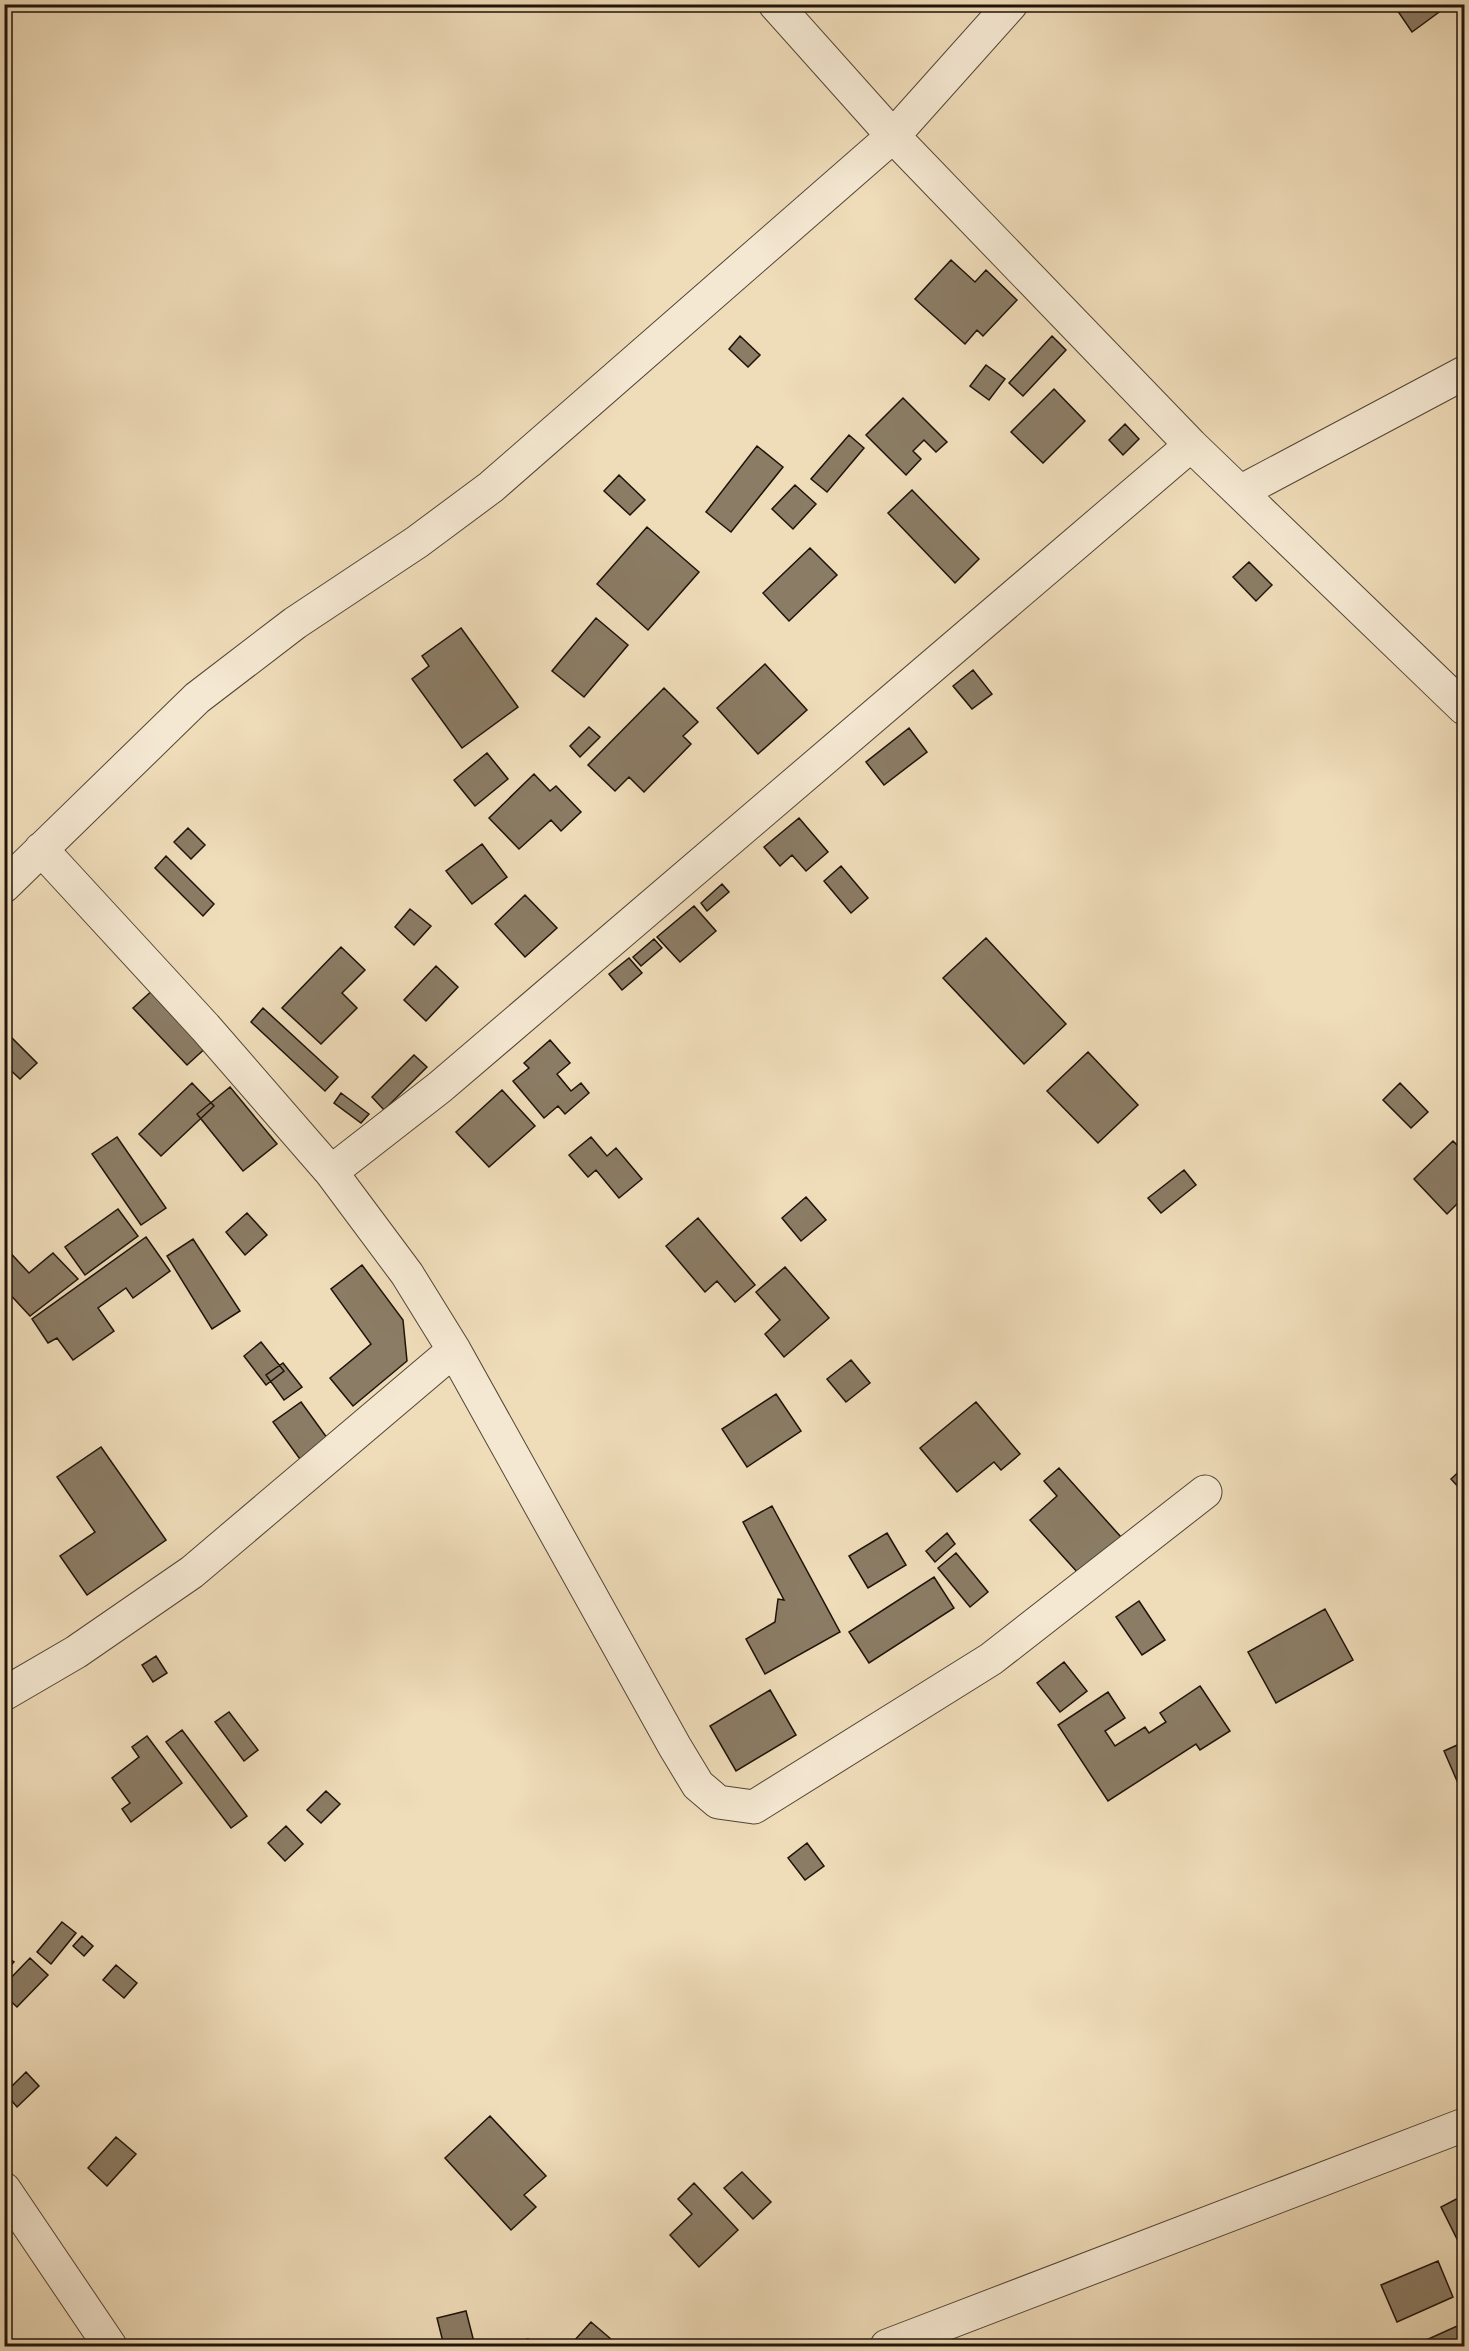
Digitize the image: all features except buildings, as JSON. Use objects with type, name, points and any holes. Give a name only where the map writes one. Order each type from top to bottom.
[{"type":"street","points":[[775,4],[893,136],[1191,445],[1464,708]]},
{"type":"street","points":[[4,886],[197,698],[295,623],[417,542],[491,487],[893,136],[1011,4]]},
{"type":"street","points":[[1240,492],[1464,373]]},
{"type":"street","points":[[332,1172],[440,1088],[1191,445]]},
{"type":"street","points":[[41,849],[206,1027],[332,1172],[407,1274],[454,1350],[675,1748],[698,1785],[718,1802],[754,1807],[991,1659],[1204,1492]]},
{"type":"street","points":[[4,1694],[76,1652],[192,1572],[454,1350]]},
{"type":"street","points":[[887,2346],[1464,2125]]},
{"type":"street","points":[[4,2189],[110,2346]]}]
